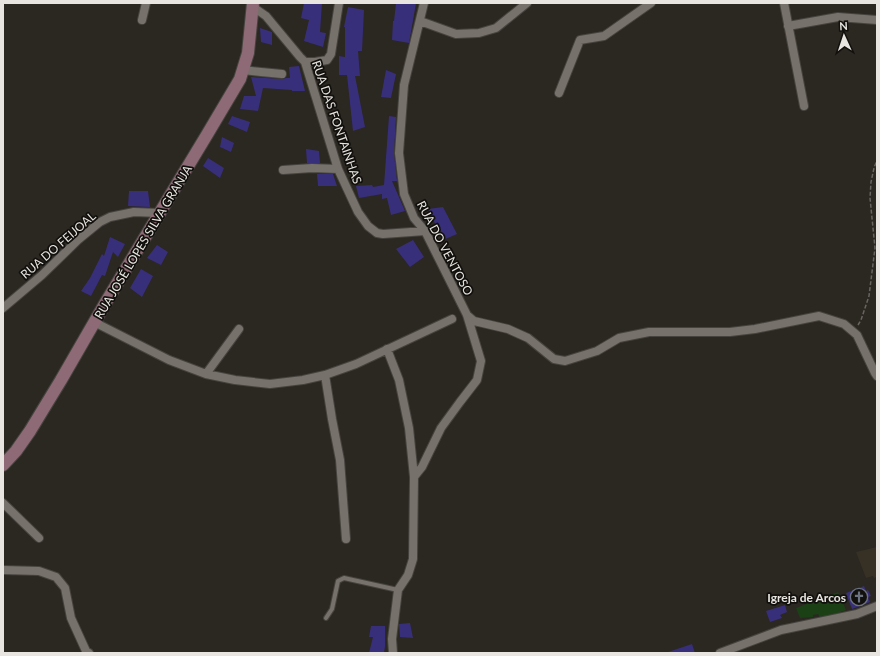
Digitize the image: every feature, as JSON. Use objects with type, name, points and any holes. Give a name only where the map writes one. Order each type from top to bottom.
[{"type":"main road","name":"RUA JOSÉ LOPES SILVA GRANJA","points":[[3,465],[16,451],[30,431],[240,79],[248,53],[253,5]]},
{"type":"street","points":[[142,20],[146,3]]},
{"type":"street","points":[[305,62],[327,60],[331,54],[339,3]]},
{"type":"street","name":"RUA DO VENTOSO","points":[[414,478],[422,467],[441,428],[477,380],[481,360],[467,314],[424,231],[414,218],[404,194],[399,153],[404,85],[424,3]]},
{"type":"street","points":[[420,21],[456,34],[479,33],[496,28],[527,3]]},
{"type":"street","points":[[559,93],[580,40],[604,36],[651,3]]},
{"type":"street","points":[[784,3],[804,106]]},
{"type":"street","name":"RUA DAS FONTAINHAS","points":[[253,5],[266,16],[305,62],[338,169],[358,212],[368,226],[377,233],[383,234],[424,231]]},
{"type":"street","points":[[788,26],[838,17],[877,20]]},
{"type":"street","points":[[243,70],[282,74]]},
{"type":"street","points":[[283,170],[312,168],[338,169]]},
{"type":"street","name":"RUA DO FEIJOAL","points":[[3,308],[42,276],[78,240],[100,222],[110,217],[134,212],[160,213]]},
{"type":"street","points":[[467,314],[474,321],[508,329],[528,338],[554,359],[566,361],[597,351],[619,338],[650,332],[730,332],[754,329],[819,316],[844,324],[856,333],[874,373],[877,376]]},
{"type":"street","points":[[94,322],[169,360],[206,374],[235,380],[270,384],[303,380],[325,375],[356,364],[452,319]]},
{"type":"street","points":[[206,374],[239,329]]},
{"type":"street","points":[[387,349],[399,380],[409,428],[414,478],[413,559],[408,575],[398,590],[392,639],[393,653]]},
{"type":"street","points":[[325,375],[340,460],[346,539]]},
{"type":"street","points":[[3,503],[39,538]]},
{"type":"street","points":[[3,570],[39,571],[56,577],[65,588],[71,618],[86,651],[89,653]]},
{"type":"street","points":[[720,653],[780,630],[857,614],[877,606]]},
{"type":"lane","points":[[326,618],[332,609],[338,581],[344,578],[398,590]]},
{"type":"path","points":[[856,333],[869,296],[875,248],[870,198],[871,182],[877,160]]},
{"type":"shaded area","points":[[877,547],[877,577],[874,578],[873,576],[866,578],[856,552]]},
{"type":"green space","points":[[838,592],[846,610],[827,617],[820,618],[818,614],[813,615],[813,617],[800,618],[796,608]]},
{"type":"building","points":[[304,3],[322,3],[320,32],[326,33],[323,47],[304,41],[309,20],[301,18]]},
{"type":"building","points":[[396,3],[416,3],[409,43],[392,40]]},
{"type":"building","points":[[348,7],[364,10],[362,51],[358,51],[360,76],[355,76],[365,127],[353,131],[347,75],[339,75],[339,56],[345,57],[344,27]]},
{"type":"building","points":[[260,28],[272,32],[272,45],[261,42]]},
{"type":"building","points":[[299,66],[305,91],[263,88],[258,111],[240,109],[244,96],[256,96],[251,77],[281,79],[290,78],[289,67]]},
{"type":"building","points":[[386,70],[396,74],[391,98],[381,97]]},
{"type":"building","points":[[232,116],[250,122],[247,132],[228,124]]},
{"type":"building","points":[[389,116],[396,117],[394,153],[397,181],[392,181],[405,211],[391,215],[387,198],[382,199],[382,194],[359,198],[356,186],[372,185],[373,187],[384,185]]},
{"type":"building","points":[[222,137],[234,143],[231,152],[220,147]]},
{"type":"building","points":[[306,149],[319,151],[320,163],[307,163]]},
{"type":"building","points":[[208,158],[224,168],[220,178],[203,166]]},
{"type":"building","points":[[317,174],[333,174],[337,186],[318,186]]},
{"type":"building","points":[[129,191],[148,191],[150,207],[128,206]]},
{"type":"building","points":[[443,207],[457,234],[443,240],[428,209]]},
{"type":"building","points":[[110,237],[125,244],[118,257],[113,252],[105,276],[102,275],[91,296],[81,291],[90,278],[102,254],[104,256]]},
{"type":"building","points":[[413,240],[424,257],[410,267],[396,249]]},
{"type":"building","points":[[157,245],[168,252],[161,265],[147,258]]},
{"type":"building","points":[[141,269],[153,276],[142,297],[130,288]]},
{"type":"building","name":"Igreja de Arcos","points":[[864,586],[866,591],[868,590],[871,596],[868,597],[870,602],[852,609],[846,593]]},
{"type":"building","points":[[785,605],[787,612],[780,615],[782,618],[770,622],[766,611]]},
{"type":"building","points":[[410,623],[413,638],[400,637],[399,624]]},
{"type":"building","points":[[371,626],[385,626],[384,653],[369,653],[373,637],[369,637]]},
{"type":"building","points":[[692,644],[695,653],[668,653],[668,652]]},
{"type":"place","name":"Igreja de Arcos","points":[[859,597]]}]
